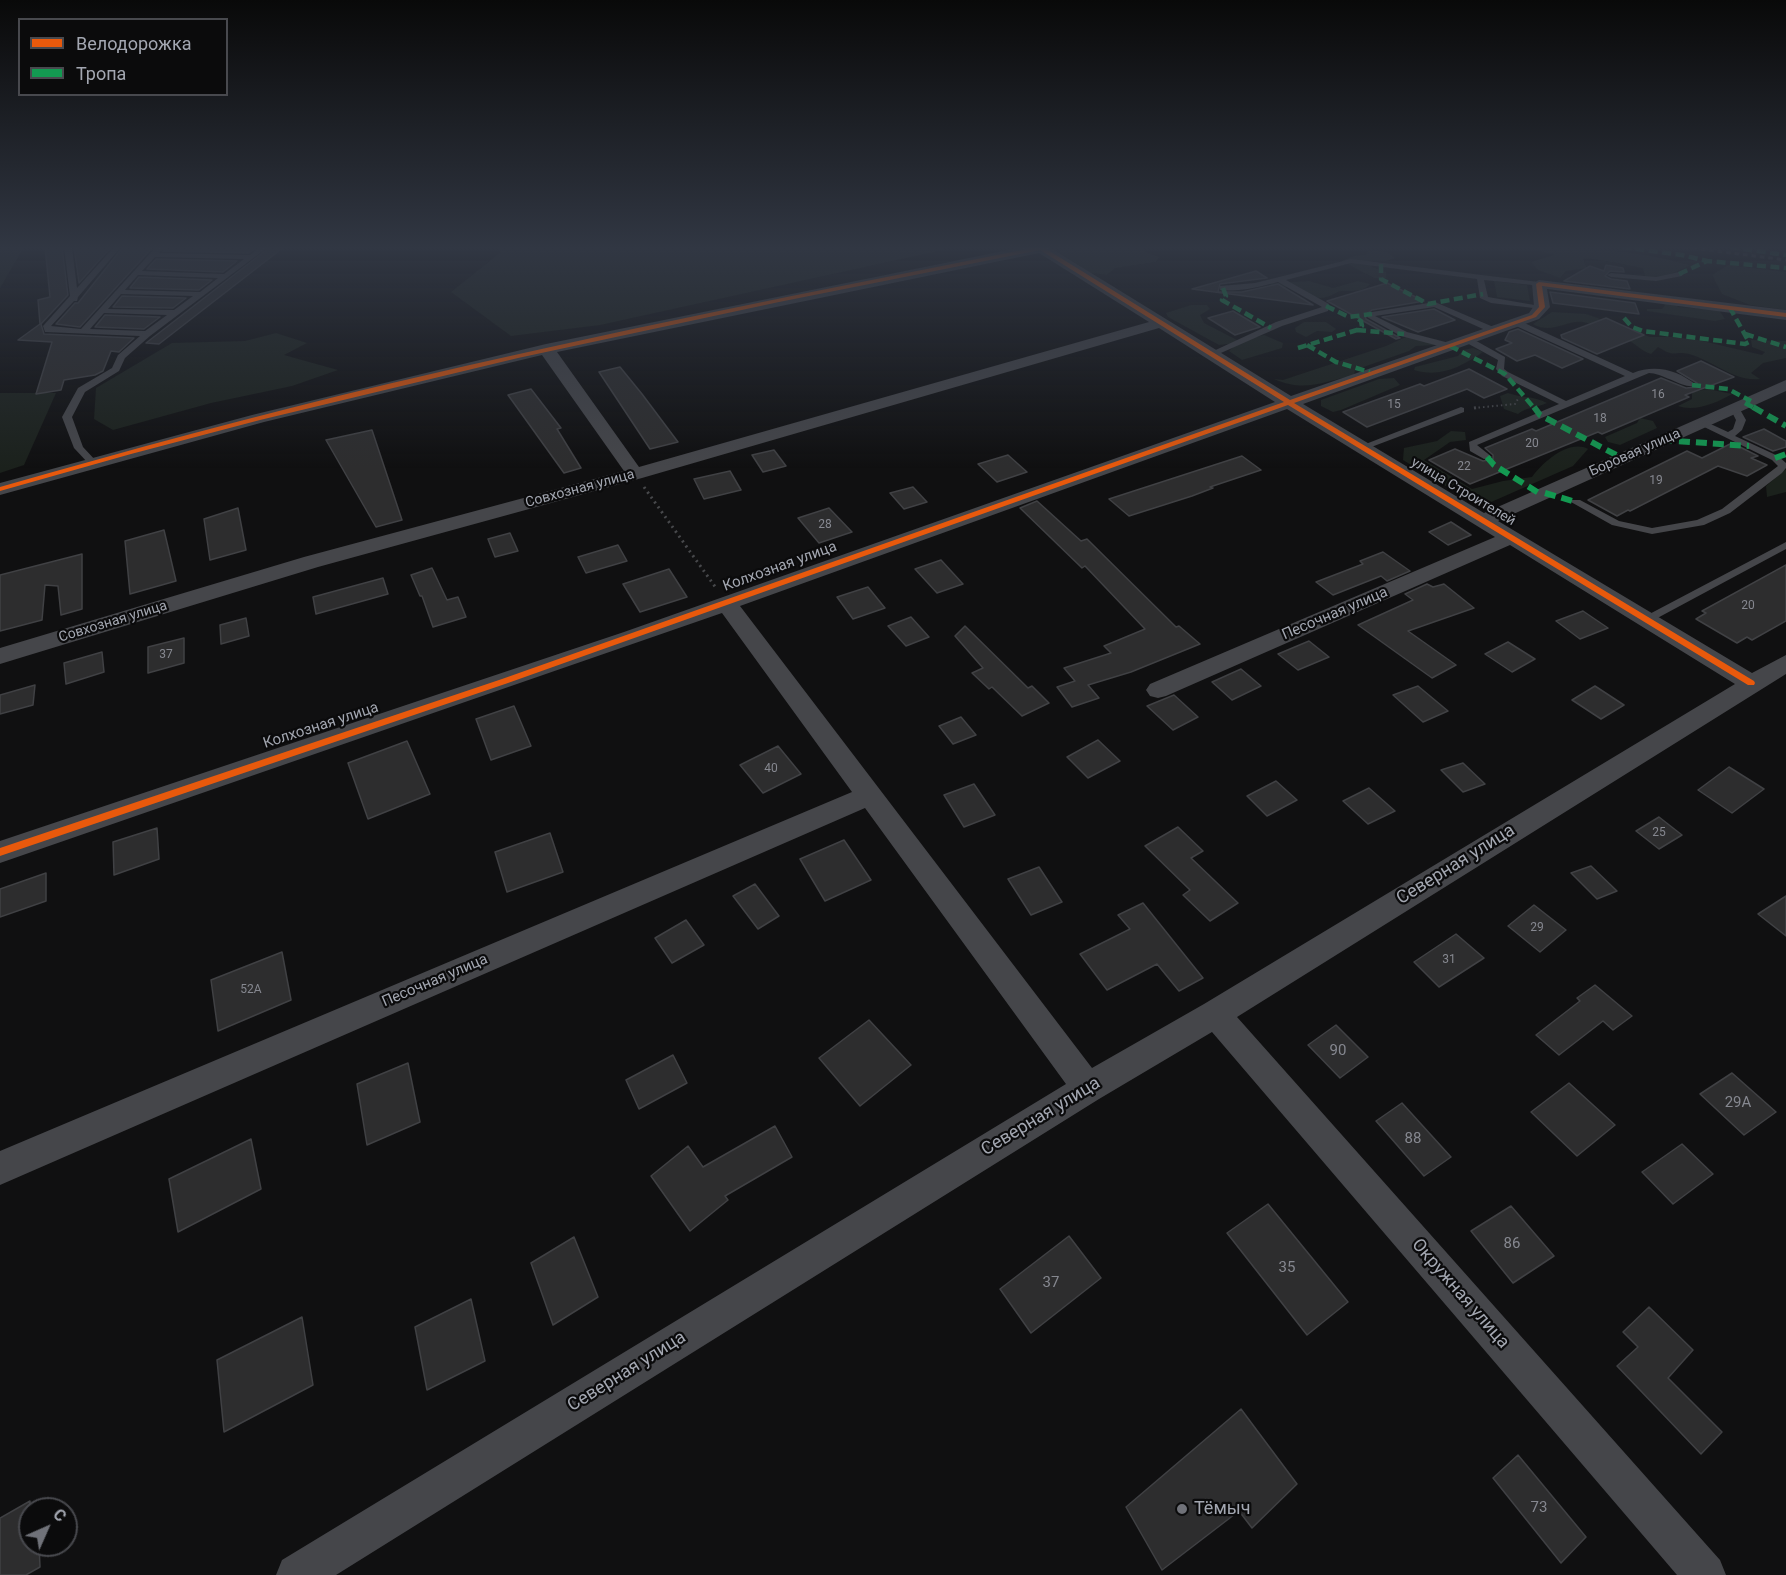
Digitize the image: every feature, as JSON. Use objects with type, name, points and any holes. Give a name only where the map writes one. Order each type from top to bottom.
[{"type":"street","name":"улица Строителей","points":[[0,489],[92,462],[434,374],[677,320]]},
{"type":"street","name":"улица Строителей","points":[[1157,320],[1751,683]]},
{"type":"street","name":"Колхозная улица","points":[[0,852],[504,681],[1523,320]]},
{"type":"street","name":"Совхозная улица","points":[[0,656],[311,562],[635,474],[1161,323]]},
{"type":"street","points":[[546,349],[635,474]]},
{"type":"street","name":"Боровая улица","points":[[1484,520],[1784,388]]},
{"type":"street","name":"Песочная улица","points":[[1158,690],[1512,537]]},
{"type":"street","points":[[725,602],[1088,1088]]},
{"type":"street","name":"Северная улица","points":[[297,1575],[1088,1088],[1215,1014],[1786,663]]},
{"type":"street","name":"Песочная улица","points":[[0,1168],[870,795]]},
{"type":"street","name":"Окружная улица","points":[[1215,1014],[1705,1575]]},
{"type":"lane","points":[[52,320],[47,326],[48,330],[147,334]]},
{"type":"lane","points":[[83,332],[93,320]]},
{"type":"lane","points":[[92,462],[79,448],[67,417],[81,390],[117,369],[121,357],[147,334],[168,320]]},
{"type":"lane","points":[[1211,354],[1290,320]]},
{"type":"lane","points":[[1378,320],[1404,334],[1459,343],[1496,354],[1502,359],[1500,369],[1505,374],[1565,404]]},
{"type":"lane","points":[[1472,320],[1495,331]]},
{"type":"lane","points":[[1517,323],[1632,376]]},
{"type":"lane","points":[[1487,457],[1473,449],[1472,444],[1648,370],[1660,370],[1692,385]]},
{"type":"lane","points":[[1729,436],[1737,430],[1741,420],[1735,408]]},
{"type":"lane","points":[[1363,447],[1461,410]]},
{"type":"lane","points":[[1576,502],[1616,523],[1635,529],[1652,531],[1700,523],[1726,511],[1779,471],[1783,465],[1775,458],[1701,423]]},
{"type":"lane","points":[[1646,619],[1786,545]]},
{"type":"path","points":[[1461,410],[1515,404],[1521,393]]},
{"type":"path","points":[[635,474],[725,602]]},
{"type":"shaded area","points":[[490,320],[621,320],[600,325],[511,336]]},
{"type":"shaded area","points":[[1174,320],[1203,320],[1239,341],[1264,335],[1283,343],[1282,348],[1242,360],[1229,351],[1234,346],[1219,345]]},
{"type":"shaded area","points":[[1539,320],[1601,320],[1608,327],[1634,331],[1650,337],[1698,340],[1762,355],[1765,352],[1752,347],[1751,340],[1786,341],[1786,358],[1763,363],[1751,373],[1760,379],[1751,379],[1733,374],[1689,354],[1672,353],[1658,347],[1651,354],[1631,342],[1611,336],[1587,323],[1576,322],[1552,328],[1533,324]]},
{"type":"shaded area","points":[[1304,322],[1326,322],[1336,329],[1332,332],[1317,331],[1306,337],[1296,332],[1295,328]]},
{"type":"shaded area","points":[[276,333],[307,343],[284,355],[338,370],[292,386],[211,403],[113,430],[94,419],[96,388],[172,343],[245,341]]},
{"type":"shaded area","points":[[1408,336],[1439,340],[1437,345],[1416,346],[1409,351],[1355,370],[1354,376],[1305,386],[1274,379],[1283,380],[1386,346]]},
{"type":"shaded area","points":[[1473,348],[1483,352],[1450,370],[1433,373],[1414,370],[1415,367],[1458,356],[1463,350]]},
{"type":"shaded area","points":[[1394,378],[1400,385],[1341,410],[1333,412],[1321,406],[1321,400],[1379,379]]},
{"type":"shaded area","points":[[1708,389],[1732,394],[1706,406],[1685,408],[1678,406],[1692,399],[1692,392]]},
{"type":"shaded area","points":[[0,393],[56,393],[24,465],[0,473]]},
{"type":"shaded area","points":[[1508,393],[1547,403],[1518,414],[1504,409],[1500,396]]},
{"type":"shaded area","points":[[1640,418],[1653,421],[1657,428],[1620,445],[1608,442],[1605,437],[1637,423]]},
{"type":"shaded area","points":[[1451,431],[1465,432],[1466,440],[1450,442],[1424,460],[1472,489],[1532,477],[1550,459],[1565,450],[1573,447],[1588,449],[1573,466],[1489,503],[1472,502],[1403,460],[1404,448],[1437,441]]},
{"type":"shaded area","points":[[1786,469],[1786,492],[1767,497],[1766,486]]},
{"type":"building","points":[[40,320],[44,320],[41,324],[44,334],[134,338],[119,352],[111,351],[103,371],[95,375],[64,380],[61,390],[36,394],[52,342],[18,340],[40,324]]},
{"type":"building","points":[[59,320],[86,320],[80,327],[56,324]]},
{"type":"building","points":[[100,320],[155,320],[144,329],[95,327]]},
{"type":"building","points":[[175,320],[189,320],[159,344],[146,343]]},
{"type":"building","points":[[1212,320],[1249,320],[1260,327],[1235,335]]},
{"type":"building","points":[[1362,320],[1369,320],[1400,338],[1396,339]]},
{"type":"building","points":[[1390,320],[1453,320],[1418,332]]},
{"type":"building","points":[[1599,320],[1612,320],[1644,335],[1597,354],[1562,338],[1561,335]]},
{"type":"building","points":[[1518,329],[1583,359],[1562,368],[1535,355],[1517,361],[1496,349],[1512,343],[1505,340],[1509,332]]},
{"type":"building","points":[[1701,361],[1734,377],[1685,395],[1689,397],[1602,434],[1598,432],[1470,484],[1429,460],[1455,449],[1483,461],[1493,459],[1493,455],[1485,448],[1532,429],[1536,431],[1661,378],[1686,388],[1697,387],[1697,383],[1677,371]]},
{"type":"building","points":[[620,367],[678,442],[650,449],[599,372]]},
{"type":"building","points":[[1469,369],[1507,389],[1484,398],[1467,389],[1367,427],[1343,412],[1420,384],[1424,386]]},
{"type":"building","points":[[531,389],[561,428],[557,429],[581,468],[564,473],[508,395]]},
{"type":"building","points":[[1764,429],[1786,441],[1786,447],[1773,451],[1743,437]]},
{"type":"building","points":[[372,430],[402,520],[376,527],[326,440]]},
{"type":"building","points":[[1732,443],[1758,456],[1751,458],[1767,465],[1747,476],[1718,466],[1617,516],[1588,500],[1687,451],[1702,458]]},
{"type":"building","points":[[774,450],[786,466],[763,472],[752,455]]},
{"type":"building","points":[[1008,455],[1027,472],[997,482],[978,464]]},
{"type":"building","points":[[1242,456],[1261,470],[1210,487],[1213,488],[1192,496],[1129,516],[1109,499]]},
{"type":"building","points":[[730,471],[741,490],[704,499],[694,479]]},
{"type":"building","points":[[913,487],[927,502],[904,509],[890,493]]},
{"type":"building","points":[[1037,501],[1081,541],[1087,539],[1176,627],[1179,626],[1200,644],[1131,672],[1088,685],[1099,698],[1072,707],[1057,687],[1075,681],[1064,668],[1111,653],[1104,646],[1145,629],[1085,566],[1082,568],[1020,508]]},
{"type":"building","points":[[238,508],[246,550],[210,560],[204,519]]},
{"type":"building","points":[[829,508],[852,532],[819,543],[798,518]]},
{"type":"building","points":[[1451,522],[1471,535],[1448,545],[1429,532]]},
{"type":"building","points":[[164,530],[176,581],[130,594],[125,541]]},
{"type":"building","points":[[510,533],[518,551],[495,557],[488,539]]},
{"type":"building","points":[[618,545],[627,561],[586,573],[578,557]]},
{"type":"building","points":[[1383,552],[1410,571],[1387,581],[1381,576],[1333,595],[1316,582],[1363,564],[1360,561]]},
{"type":"building","points":[[82,554],[82,609],[61,615],[58,586],[45,585],[42,620],[0,631],[0,575]]},
{"type":"building","points":[[941,560],[963,584],[937,593],[915,569]]},
{"type":"building","points":[[1786,565],[1786,621],[1752,640],[1747,637],[1737,643],[1696,619],[1706,613],[1702,611]]},
{"type":"building","points":[[432,568],[447,600],[458,597],[466,617],[433,627],[422,596],[411,575]]},
{"type":"building","points":[[669,569],[687,597],[640,612],[623,584]]},
{"type":"building","points":[[383,578],[388,594],[316,614],[313,597]]},
{"type":"building","points":[[1427,584],[1433,587],[1444,584],[1474,608],[1408,631],[1456,665],[1432,678],[1358,625],[1413,600],[1405,594]]},
{"type":"building","points":[[868,587],[885,608],[853,619],[837,597]]},
{"type":"building","points":[[1583,611],[1608,628],[1580,639],[1556,621]]},
{"type":"building","points":[[911,617],[929,637],[906,646],[888,626]]},
{"type":"building","points":[[246,618],[249,636],[221,644],[220,625]]},
{"type":"building","points":[[965,626],[1028,688],[1032,686],[1049,703],[1022,716],[992,687],[989,689],[972,673],[983,668],[955,636]]},
{"type":"building","points":[[184,638],[184,663],[148,673],[148,647]]},
{"type":"building","points":[[1309,641],[1329,657],[1298,670],[1278,654]]},
{"type":"building","points":[[1508,642],[1535,659],[1512,672],[1485,654]]},
{"type":"building","points":[[102,652],[104,672],[66,684],[64,663]]},
{"type":"building","points":[[1241,669],[1261,686],[1232,700],[1212,682]]},
{"type":"building","points":[[35,685],[33,705],[0,714],[0,695]]},
{"type":"building","points":[[1418,686],[1448,711],[1423,722],[1393,695]]},
{"type":"building","points":[[1595,686],[1624,705],[1601,719],[1572,700]]},
{"type":"building","points":[[1174,695],[1198,717],[1173,730],[1147,706]]},
{"type":"building","points":[[514,706],[531,746],[491,760],[476,719]]},
{"type":"building","points":[[961,717],[976,735],[953,744],[939,726]]},
{"type":"building","points":[[1098,740],[1120,761],[1088,778],[1067,757]]},
{"type":"building","points":[[407,741],[430,794],[368,819],[348,763]]},
{"type":"building","points":[[778,746],[801,774],[763,793],[740,765]]},
{"type":"building","points":[[1463,763],[1485,784],[1463,792],[1441,770]]},
{"type":"building","points":[[1729,767],[1764,789],[1732,813],[1698,790]]},
{"type":"building","points":[[1276,781],[1297,800],[1267,816],[1247,796]]},
{"type":"building","points":[[974,784],[995,815],[964,827],[944,795]]},
{"type":"building","points":[[1369,788],[1395,811],[1368,824],[1343,801]]},
{"type":"building","points":[[1659,817],[1682,835],[1659,849],[1636,831]]},
{"type":"building","points":[[1178,827],[1203,851],[1191,858],[1238,903],[1210,921],[1183,895],[1190,890],[1145,846]]},
{"type":"building","points":[[157,828],[159,859],[114,875],[113,842]]},
{"type":"building","points":[[550,833],[563,872],[507,892],[495,852]]},
{"type":"building","points":[[844,840],[871,880],[825,901],[800,859]]},
{"type":"building","points":[[1591,866],[1617,891],[1597,899],[1571,873]]},
{"type":"building","points":[[1039,867],[1062,902],[1031,915],[1008,879]]},
{"type":"building","points":[[46,873],[46,901],[0,917],[0,889]]},
{"type":"building","points":[[755,884],[779,916],[758,929],[733,896]]},
{"type":"building","points":[[1786,896],[1786,936],[1758,914]]},
{"type":"building","points":[[1143,903],[1203,978],[1179,991],[1157,964],[1107,990],[1080,954],[1130,929],[1118,915]]},
{"type":"building","points":[[1534,905],[1566,930],[1540,952],[1508,926]]},
{"type":"building","points":[[686,920],[704,945],[672,963],[655,938]]},
{"type":"building","points":[[1456,934],[1484,958],[1439,987],[1414,962]]},
{"type":"building","points":[[282,952],[291,1000],[218,1031],[211,980]]},
{"type":"building","points":[[1595,985],[1632,1016],[1613,1030],[1603,1021],[1559,1055],[1536,1035],[1580,1001],[1577,998]]},
{"type":"building","points":[[869,1020],[911,1065],[860,1106],[819,1058]]},
{"type":"building","points":[[1336,1025],[1368,1057],[1340,1078],[1308,1045]]},
{"type":"building","points":[[673,1055],[687,1083],[639,1109],[626,1080]]},
{"type":"building","points":[[408,1063],[420,1122],[367,1145],[357,1084]]},
{"type":"building","points":[[1732,1073],[1776,1112],[1744,1135],[1700,1094]]},
{"type":"building","points":[[1569,1083],[1615,1125],[1577,1156],[1531,1112]]},
{"type":"building","points":[[1402,1103],[1451,1157],[1424,1176],[1376,1121]]},
{"type":"building","points":[[775,1126],[792,1157],[725,1196],[728,1200],[690,1231],[651,1176],[688,1146],[703,1167]]},
{"type":"building","points":[[251,1139],[261,1189],[178,1232],[169,1179]]},
{"type":"building","points":[[1682,1144],[1713,1174],[1673,1204],[1642,1172]]},
{"type":"building","points":[[1268,1204],[1348,1302],[1307,1335],[1227,1233]]},
{"type":"building","points":[[1511,1206],[1554,1256],[1513,1283],[1471,1231]]},
{"type":"building","points":[[1069,1236],[1101,1278],[1031,1333],[1000,1289]]},
{"type":"building","points":[[574,1237],[598,1297],[553,1325],[531,1263]]},
{"type":"building","points":[[471,1299],[485,1361],[427,1390],[415,1327]]},
{"type":"building","points":[[1649,1307],[1693,1350],[1668,1378],[1722,1432],[1701,1454],[1617,1366],[1638,1347],[1623,1332]]},
{"type":"building","points":[[302,1317],[313,1385],[224,1432],[217,1360]]},
{"type":"building","points":[[1241,1409],[1297,1484],[1252,1528],[1239,1511],[1162,1570],[1126,1507]]},
{"type":"building","points":[[1518,1455],[1586,1537],[1561,1563],[1493,1478]]},
{"type":"building","points":[[18,1508],[18,1557],[40,1557],[40,1567],[26,1575],[0,1575],[0,1518]]},
{"type":"marked path","points":[[1258,320],[1271,328]]},
{"type":"marked path","points":[[1298,348],[1357,330],[1362,326],[1360,320]]},
{"type":"marked path","points":[[1626,320],[1632,327],[1643,331],[1745,344],[1749,342],[1737,320]]},
{"type":"marked path","points":[[1357,330],[1404,334]]},
{"type":"marked path","points":[[1745,334],[1786,347]]},
{"type":"marked path","points":[[1307,345],[1336,362],[1370,372]]},
{"type":"marked path","points":[[1450,346],[1505,374],[1540,415],[1622,458]]},
{"type":"marked path","points":[[1692,385],[1728,389],[1751,401]]},
{"type":"marked path","points":[[1745,403],[1786,426]]},
{"type":"marked path","points":[[1662,440],[1749,446]]},
{"type":"marked path","points":[[1775,458],[1786,454]]},
{"type":"marked path","points":[[1487,457],[1494,465],[1542,495]]},
{"type":"marked path","points":[[1545,493],[1576,502]]},
{"type":"cycle path","points":[[0,489],[129,452],[387,386],[683,320]]},
{"type":"cycle path","points":[[1157,320],[1751,683]]},
{"type":"cycle path","points":[[0,852],[505,681],[1523,320]]},
{"type":"place","name":"Тёмыч","points":[[1182,1509]]}]
